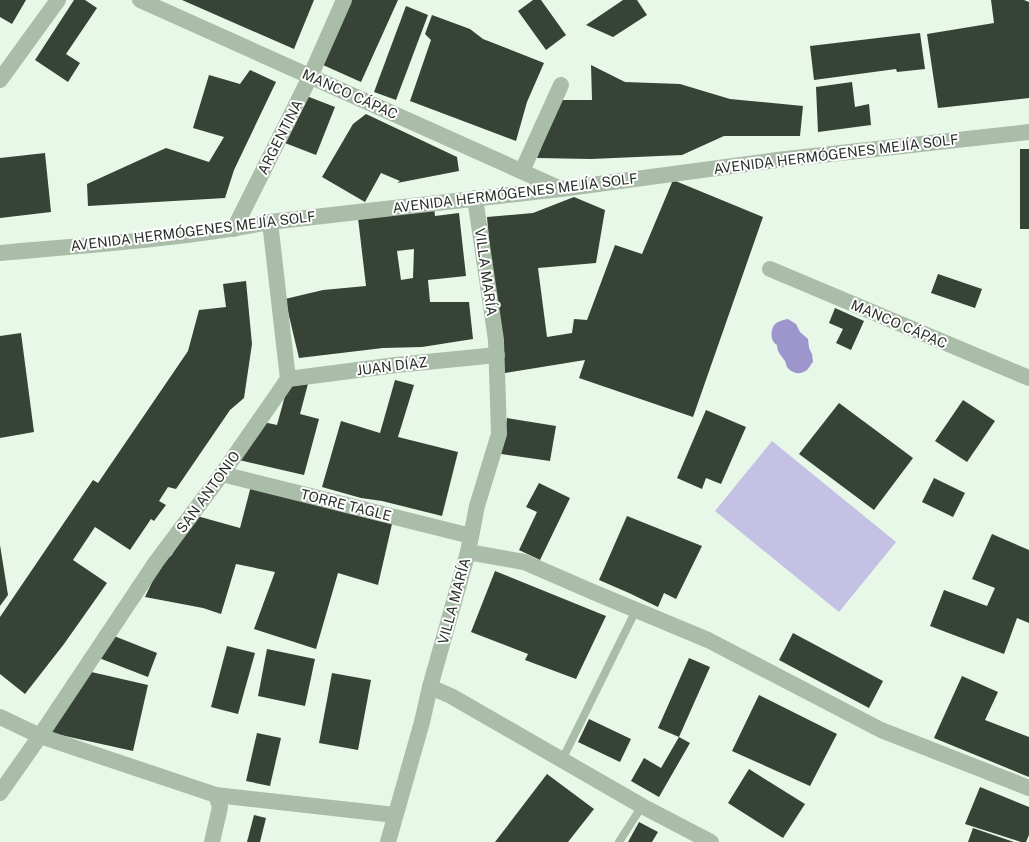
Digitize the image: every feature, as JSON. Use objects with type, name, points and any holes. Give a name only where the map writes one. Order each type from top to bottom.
[{"type":"street","points":[[0,80],[58,0]]},
{"type":"street","name":"MANCO CÁPAC","points":[[140,0],[310,77],[522,170],[561,189]]},
{"type":"street","name":"ARGENTINA","points":[[234,229],[310,77],[344,0]]},
{"type":"street","points":[[522,170],[561,85]]},
{"type":"street","name":"AVENIDA HERMÓGENES MEJÍA SOLF","points":[[0,253],[148,240],[234,229],[270,222],[561,189],[777,160],[1029,132]]},
{"type":"street","name":"VILLA MARÍA","points":[[388,842],[422,722],[430,687],[469,544],[477,506],[499,434],[496,340],[475,198]]},
{"type":"street","points":[[270,222],[288,379]]},
{"type":"street","name":"MANCO CÁPAC","points":[[770,269],[1029,378]]},
{"type":"street","name":"JUAN DÍAZ","points":[[288,379],[396,365],[496,355]]},
{"type":"street","name":"SAN ANTONIO","points":[[0,793],[40,736],[156,562],[222,474],[288,379]]},
{"type":"street","name":"TORRE TAGLE","points":[[222,474],[469,544],[524,562],[708,640],[881,730],[1029,788]]},
{"type":"street","points":[[430,687],[452,696],[642,806],[711,842]]},
{"type":"street","points":[[0,717],[40,736],[216,795],[395,815]]},
{"type":"street","points":[[212,842],[220,807],[216,795]]},
{"type":"lane","points":[[562,760],[636,610]]},
{"type":"lane","points":[[620,842],[642,806]]},
{"type":"shaded area","points":[[788,319],[796,324],[800,332],[808,339],[809,348],[812,354],[813,362],[807,370],[802,373],[794,372],[787,367],[785,361],[778,352],[777,345],[772,338],[772,329],[775,324]]},
{"type":"shaded area","points":[[772,441],[896,542],[839,612],[715,511]]},
{"type":"building","points":[[0,0],[26,0],[12,24],[0,17]]},
{"type":"building","points":[[74,0],[85,0],[97,8],[66,54],[80,63],[68,82],[35,60]]},
{"type":"building","points":[[182,0],[314,0],[294,49]]},
{"type":"building","points":[[351,0],[398,0],[361,82],[323,65]]},
{"type":"building","points":[[533,0],[541,0],[566,35],[546,50],[518,11]]},
{"type":"building","points":[[623,0],[637,0],[647,15],[613,37],[586,25]]},
{"type":"building","points":[[991,0],[1024,0],[1029,2],[1029,98],[938,108],[927,34],[994,23]]},
{"type":"building","points":[[406,6],[428,15],[396,100],[374,92]]},
{"type":"building","points":[[432,15],[470,29],[483,39],[544,63],[527,102],[516,141],[410,101],[431,40],[425,34]]},
{"type":"building","points":[[920,33],[925,69],[897,72],[896,69],[814,80],[810,46]]},
{"type":"building","points":[[591,65],[625,82],[680,84],[730,99],[803,106],[800,136],[724,136],[682,155],[591,159],[537,158],[560,100],[592,100]]},
{"type":"building","points":[[250,70],[276,82],[234,170],[225,198],[88,206],[87,184],[166,148],[209,162],[224,137],[193,128],[209,75],[240,84]]},
{"type":"building","points":[[852,82],[855,107],[869,104],[871,125],[818,132],[816,87]]},
{"type":"building","points":[[304,95],[335,107],[316,155],[285,143]]},
{"type":"building","points":[[366,114],[457,157],[459,171],[397,183],[400,181],[381,173],[365,202],[322,177],[353,124]]},
{"type":"building","points":[[1020,149],[1029,149],[1029,229],[1020,229]]},
{"type":"building","points":[[45,153],[51,212],[0,218],[0,158]]},
{"type":"building","points":[[673,180],[763,217],[693,417],[579,378],[585,360],[505,373],[493,281],[487,217],[533,213],[574,197],[605,210],[596,263],[538,268],[547,337],[572,333],[574,319],[587,320],[615,245],[642,254]]},
{"type":"building","points":[[434,207],[435,216],[459,213],[466,276],[428,280],[430,302],[469,302],[473,339],[422,347],[383,348],[299,358],[285,299],[323,290],[366,286],[358,218]],"holes":[[[414,249],[413,278],[401,280],[397,251]]]},
{"type":"building","points":[[938,274],[982,289],[975,308],[931,293]]},
{"type":"building","points":[[246,281],[252,344],[244,398],[230,410],[176,489],[168,487],[159,501],[166,505],[154,521],[151,519],[130,550],[95,527],[73,560],[107,583],[64,644],[25,694],[0,674],[0,617],[93,480],[98,483],[188,351],[199,310],[226,307],[223,284]]},
{"type":"building","points":[[835,308],[864,321],[851,350],[836,343],[843,329],[829,323]]},
{"type":"building","points":[[21,333],[34,432],[0,438],[0,336]]},
{"type":"building","points":[[309,380],[300,414],[319,419],[304,475],[239,460],[263,422],[277,425],[288,385]]},
{"type":"building","points":[[395,380],[414,385],[398,437],[458,452],[442,516],[382,501],[361,498],[322,487],[341,421],[380,433]]},
{"type":"building","points":[[963,400],[995,421],[967,462],[935,441]]},
{"type":"building","points":[[839,403],[913,458],[874,510],[799,454]]},
{"type":"building","points":[[706,410],[746,427],[721,484],[706,478],[702,489],[677,478]]},
{"type":"building","points":[[507,418],[556,426],[550,461],[501,454]]},
{"type":"building","points":[[934,478],[965,493],[953,517],[922,502]]},
{"type":"building","points":[[539,483],[570,498],[540,560],[519,550],[537,512],[526,507]]},
{"type":"building","points":[[251,486],[392,524],[378,585],[338,573],[316,649],[254,629],[275,572],[236,564],[221,614],[203,608],[145,597],[162,561],[171,556],[197,516],[240,528]]},
{"type":"building","points":[[627,516],[702,546],[676,599],[664,593],[658,607],[599,580]]},
{"type":"building","points":[[992,534],[1029,550],[1029,623],[1017,618],[1004,654],[930,626],[944,590],[987,606],[995,588],[972,579]]},
{"type":"building","points":[[0,545],[8,595],[0,606]]},
{"type":"building","points":[[495,571],[606,616],[576,679],[525,660],[528,654],[471,632]]},
{"type":"building","points":[[793,633],[883,681],[869,708],[779,660]]},
{"type":"building","points":[[109,634],[157,653],[148,677],[99,658]]},
{"type":"building","points":[[227,646],[255,653],[238,714],[211,707]]},
{"type":"building","points":[[267,649],[315,659],[305,706],[258,696]]},
{"type":"building","points":[[689,658],[710,667],[679,737],[658,728]]},
{"type":"building","points":[[87,671],[148,685],[133,751],[47,732]]},
{"type":"building","points":[[332,673],[371,680],[358,750],[319,743]]},
{"type":"building","points":[[962,676],[998,692],[985,720],[1029,737],[1029,777],[934,738]]},
{"type":"building","points":[[759,695],[837,734],[810,786],[732,751]]},
{"type":"building","points":[[589,719],[631,739],[620,762],[578,742]]},
{"type":"building","points":[[257,733],[281,738],[270,786],[246,781]]},
{"type":"building","points":[[679,737],[690,743],[659,797],[631,781],[644,758],[661,768]]},
{"type":"building","points":[[749,769],[805,804],[783,838],[728,803]]},
{"type":"building","points":[[547,774],[594,809],[568,842],[495,842]]},
{"type":"building","points":[[980,787],[1029,807],[1029,835],[1026,842],[1021,842],[965,824]]},
{"type":"building","points":[[254,815],[266,818],[260,842],[247,842]]},
{"type":"building","points":[[639,822],[658,832],[652,842],[628,842]]},
{"type":"building","points":[[973,828],[1014,842],[968,842]]}]
